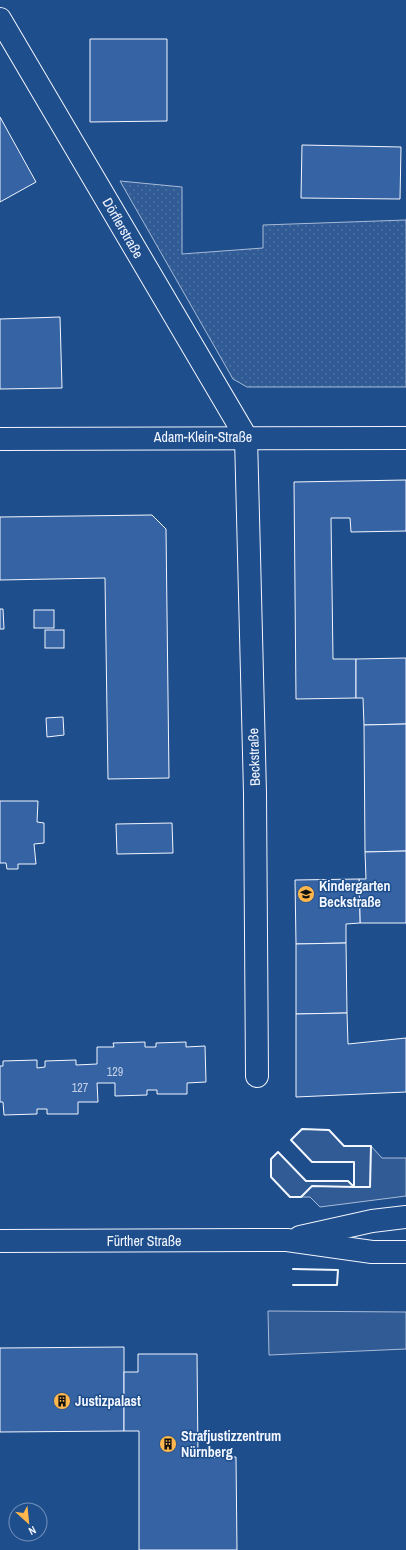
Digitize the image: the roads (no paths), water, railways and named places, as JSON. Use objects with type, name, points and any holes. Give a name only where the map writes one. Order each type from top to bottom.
[{"type":"street","name":"Dörflerstraße","points":[[0,19],[246,437]]},
{"type":"street","name":"Adam-Klein-Straße","points":[[0,439],[246,437],[406,438]]},
{"type":"street","name":"Beckstraße","points":[[246,437],[255,793],[258,1076]]},
{"type":"street","name":"Fürther Straße","points":[[287,1240],[372,1221],[406,1217]]},
{"type":"street","name":"Fürther Straße","points":[[0,1241],[287,1240],[372,1252],[406,1252]]},
{"type":"place","name":"Kindergarten Beckstraße","points":[[306,894]]},
{"type":"place","name":"Justizpalast","points":[[62,1401]]},
{"type":"place","name":"Strafjustizzentrum Nürnberg","points":[[168,1444]]}]
